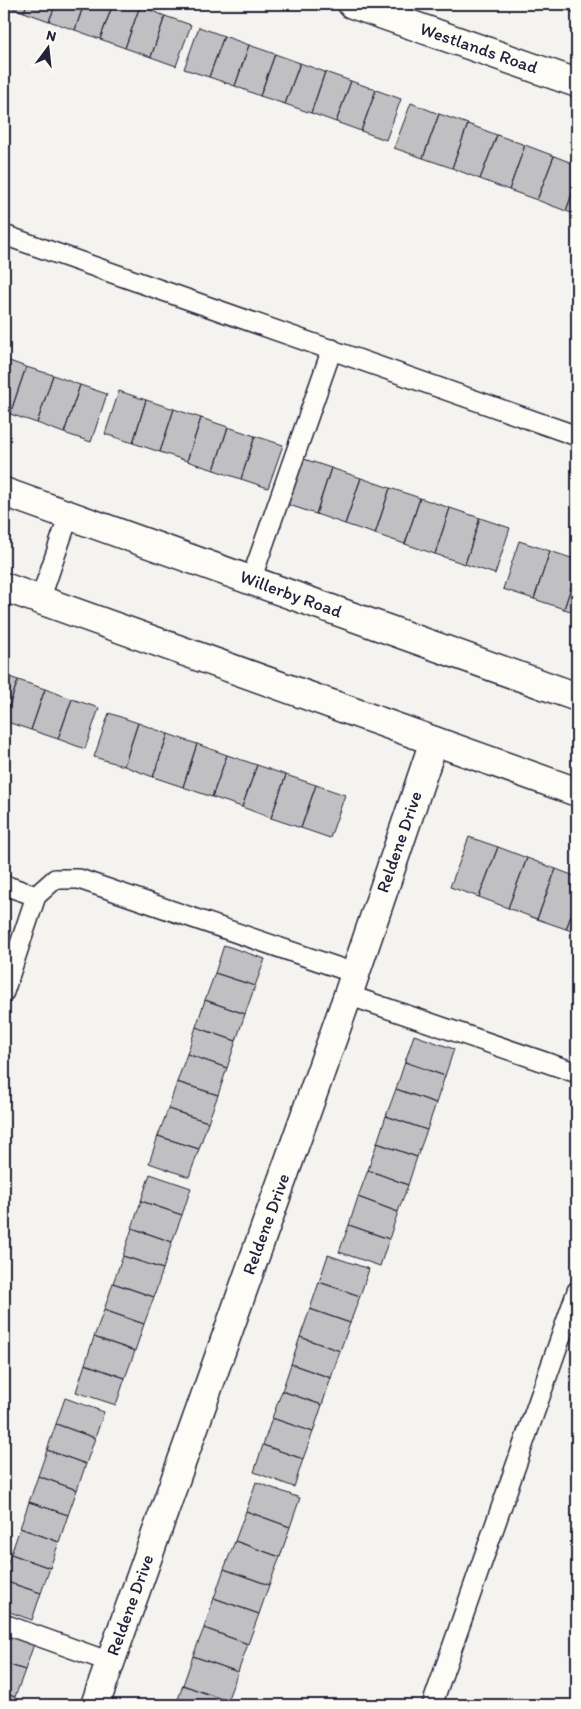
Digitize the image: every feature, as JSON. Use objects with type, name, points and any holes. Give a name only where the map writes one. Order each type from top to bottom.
[{"type":"street","name":"Westlands Road","points":[[352,4],[577,83]]},
{"type":"street","name":"Willerby Road","points":[[4,492],[577,697]]},
{"type":"street","points":[[4,587],[577,792]]},
{"type":"street","name":"Reldene Drive","points":[[95,1705],[351,984],[434,741]]},
{"type":"lane","points":[[4,235],[577,436]]},
{"type":"lane","points":[[251,580],[332,349]]},
{"type":"lane","points":[[40,600],[69,515]]},
{"type":"lane","points":[[4,992],[36,896],[56,879],[79,879],[577,1073]]},
{"type":"lane","points":[[4,885],[36,896]]},
{"type":"lane","points":[[432,1705],[577,1291]]},
{"type":"lane","points":[[4,1624],[110,1662]]},
{"type":"building","points":[[4,4],[27,4],[24,12]]},
{"type":"building","points":[[27,4],[56,4],[49,21],[24,12]]},
{"type":"building","points":[[56,4],[84,4],[75,30],[49,21]]},
{"type":"building","points":[[84,4],[113,4],[100,39],[75,30]]},
{"type":"building","points":[[113,4],[140,6],[125,48],[100,39]]},
{"type":"building","points":[[547,4],[573,4],[570,11]]},
{"type":"building","points":[[573,4],[577,4],[577,14],[570,11]]},
{"type":"building","points":[[140,6],[165,16],[151,57],[125,48]]},
{"type":"building","points":[[165,16],[191,25],[176,66],[151,57]]},
{"type":"building","points":[[199,27],[224,36],[209,77],[184,69]]},
{"type":"building","points":[[224,36],[249,45],[235,86],[209,77]]},
{"type":"building","points":[[249,45],[275,54],[260,96],[235,86]]},
{"type":"building","points":[[275,54],[300,63],[285,104],[260,96]]},
{"type":"building","points":[[300,63],[325,72],[311,113],[285,104]]},
{"type":"building","points":[[325,72],[351,81],[336,122],[311,113]]},
{"type":"building","points":[[351,81],[376,90],[361,131],[336,122]]},
{"type":"building","points":[[376,90],[401,99],[386,140],[361,131]]},
{"type":"building","points":[[411,103],[439,114],[423,158],[394,148]]},
{"type":"building","points":[[439,114],[468,124],[452,168],[423,158]]},
{"type":"building","points":[[468,124],[497,135],[480,179],[452,168]]},
{"type":"building","points":[[497,135],[525,145],[509,190],[480,179]]},
{"type":"building","points":[[525,145],[554,156],[537,200],[509,190]]},
{"type":"building","points":[[554,156],[577,165],[577,180],[566,211],[537,200]]},
{"type":"building","points":[[577,180],[577,215],[566,211]]},
{"type":"building","points":[[4,359],[26,367],[10,414],[4,412]]},
{"type":"building","points":[[26,367],[53,375],[37,423],[10,414]]},
{"type":"building","points":[[53,375],[80,385],[64,433],[37,423]]},
{"type":"building","points":[[80,385],[107,394],[91,442],[64,433]]},
{"type":"building","points":[[119,391],[146,400],[133,443],[105,434]]},
{"type":"building","points":[[146,400],[174,409],[160,452],[133,443]]},
{"type":"building","points":[[174,409],[201,418],[187,461],[160,452]]},
{"type":"building","points":[[201,418],[228,427],[214,470],[187,461]]},
{"type":"building","points":[[228,427],[255,436],[241,479],[214,470]]},
{"type":"building","points":[[255,436],[283,445],[268,488],[241,479]]},
{"type":"building","points":[[301,458],[331,468],[316,514],[286,504]]},
{"type":"building","points":[[331,468],[361,478],[345,524],[316,514]]},
{"type":"building","points":[[361,478],[390,488],[375,534],[345,524]]},
{"type":"building","points":[[390,488],[420,498],[405,544],[375,534]]},
{"type":"building","points":[[420,498],[450,508],[435,554],[405,544]]},
{"type":"building","points":[[450,508],[480,518],[465,564],[435,554]]},
{"type":"building","points":[[480,518],[510,528],[495,574],[465,564]]},
{"type":"building","points":[[519,541],[550,551],[534,599],[503,589]]},
{"type":"building","points":[[550,551],[577,560],[577,569],[564,609],[534,599]]},
{"type":"building","points":[[577,569],[577,613],[564,609]]},
{"type":"building","points":[[4,675],[18,680],[4,721]]},
{"type":"building","points":[[18,680],[45,689],[31,730],[4,721]]},
{"type":"building","points":[[45,689],[72,699],[58,739],[31,730]]},
{"type":"building","points":[[72,699],[99,708],[85,749],[58,739]]},
{"type":"building","points":[[109,713],[138,723],[124,766],[94,757]]},
{"type":"building","points":[[138,723],[168,734],[153,777],[124,766]]},
{"type":"building","points":[[168,734],[197,744],[183,787],[153,777]]},
{"type":"building","points":[[197,744],[227,755],[212,797],[183,787]]},
{"type":"building","points":[[227,755],[257,765],[242,807],[212,797]]},
{"type":"building","points":[[257,765],[286,775],[271,818],[242,807]]},
{"type":"building","points":[[286,775],[316,785],[301,828],[271,818]]},
{"type":"building","points":[[316,785],[345,795],[330,838],[301,828]]},
{"type":"building","points":[[469,837],[498,847],[479,897],[450,887]]},
{"type":"building","points":[[498,847],[527,858],[508,908],[479,897]]},
{"type":"building","points":[[527,858],[556,869],[537,919],[508,908]]},
{"type":"building","points":[[556,869],[577,877],[577,900],[566,929],[537,919]]},
{"type":"building","points":[[577,900],[577,933],[566,929]]},
{"type":"building","points":[[224,945],[265,959],[255,986],[215,973]]},
{"type":"building","points":[[215,973],[255,986],[245,1014],[205,1000]]},
{"type":"building","points":[[205,1000],[245,1014],[236,1041],[196,1027]]},
{"type":"building","points":[[196,1027],[236,1041],[227,1068],[187,1054]]},
{"type":"building","points":[[414,1035],[454,1049],[445,1076],[405,1062]]},
{"type":"building","points":[[187,1054],[227,1068],[218,1095],[177,1082]]},
{"type":"building","points":[[405,1062],[445,1076],[436,1103],[396,1089]]},
{"type":"building","points":[[177,1082],[218,1095],[208,1122],[168,1109]]},
{"type":"building","points":[[396,1089],[436,1103],[427,1130],[386,1116]]},
{"type":"building","points":[[168,1109],[208,1122],[199,1149],[158,1136]]},
{"type":"building","points":[[386,1116],[427,1130],[417,1157],[377,1143]]},
{"type":"building","points":[[158,1136],[199,1149],[189,1177],[149,1163]]},
{"type":"building","points":[[377,1143],[417,1157],[408,1185],[368,1170]]},
{"type":"building","points":[[368,1170],[408,1185],[398,1212],[358,1197]]},
{"type":"building","points":[[150,1174],[191,1188],[182,1215],[141,1201]]},
{"type":"building","points":[[358,1197],[398,1212],[389,1239],[349,1225]]},
{"type":"building","points":[[141,1201],[182,1215],[172,1242],[132,1228]]},
{"type":"building","points":[[349,1225],[389,1239],[380,1266],[339,1252]]},
{"type":"building","points":[[132,1228],[172,1242],[163,1269],[123,1256]]},
{"type":"building","points":[[328,1255],[369,1269],[360,1296],[319,1282]]},
{"type":"building","points":[[123,1256],[163,1269],[154,1297],[113,1283]]},
{"type":"building","points":[[319,1282],[360,1296],[350,1323],[310,1309]]},
{"type":"building","points":[[113,1283],[154,1297],[144,1324],[104,1310]]},
{"type":"building","points":[[310,1309],[350,1323],[340,1351],[300,1337]]},
{"type":"building","points":[[104,1310],[144,1324],[135,1351],[94,1337]]},
{"type":"building","points":[[94,1337],[135,1351],[125,1378],[85,1364]]},
{"type":"building","points":[[300,1337],[340,1351],[331,1378],[291,1364]]},
{"type":"building","points":[[85,1364],[125,1378],[116,1405],[76,1392]]},
{"type":"building","points":[[291,1364],[331,1378],[322,1405],[282,1391]]},
{"type":"building","points":[[282,1391],[322,1405],[313,1432],[272,1418]]},
{"type":"building","points":[[65,1398],[104,1412],[95,1438],[56,1424]]},
{"type":"building","points":[[272,1418],[313,1432],[303,1459],[263,1445]]},
{"type":"building","points":[[56,1424],[95,1438],[86,1464],[47,1450]]},
{"type":"building","points":[[263,1445],[303,1459],[294,1487],[254,1472]]},
{"type":"building","points":[[47,1450],[86,1464],[77,1490],[38,1476]]},
{"type":"building","points":[[38,1476],[77,1490],[68,1515],[29,1502]]},
{"type":"building","points":[[256,1482],[300,1498],[290,1527],[246,1511]]},
{"type":"building","points":[[29,1502],[68,1515],[59,1542],[20,1528]]},
{"type":"building","points":[[246,1511],[290,1527],[280,1557],[235,1541]]},
{"type":"building","points":[[20,1528],[59,1542],[50,1568],[11,1554]]},
{"type":"building","points":[[235,1541],[280,1557],[269,1585],[224,1569]]},
{"type":"building","points":[[11,1554],[50,1568],[41,1593],[4,1581],[4,1573]]},
{"type":"building","points":[[224,1569],[269,1585],[259,1614],[214,1598]]},
{"type":"building","points":[[4,1581],[41,1593],[32,1620],[4,1610]]},
{"type":"building","points":[[214,1598],[259,1614],[248,1644],[204,1628]]},
{"type":"building","points":[[204,1628],[248,1644],[238,1672],[193,1656]]},
{"type":"building","points":[[4,1633],[34,1644],[25,1670],[4,1663]]},
{"type":"building","points":[[193,1656],[238,1672],[227,1701],[183,1685]]},
{"type":"building","points":[[4,1663],[25,1670],[15,1697],[4,1693]]},
{"type":"building","points":[[183,1685],[227,1701],[226,1705],[176,1705]]},
{"type":"building","points":[[4,1693],[15,1697],[12,1705],[4,1705]]}]
